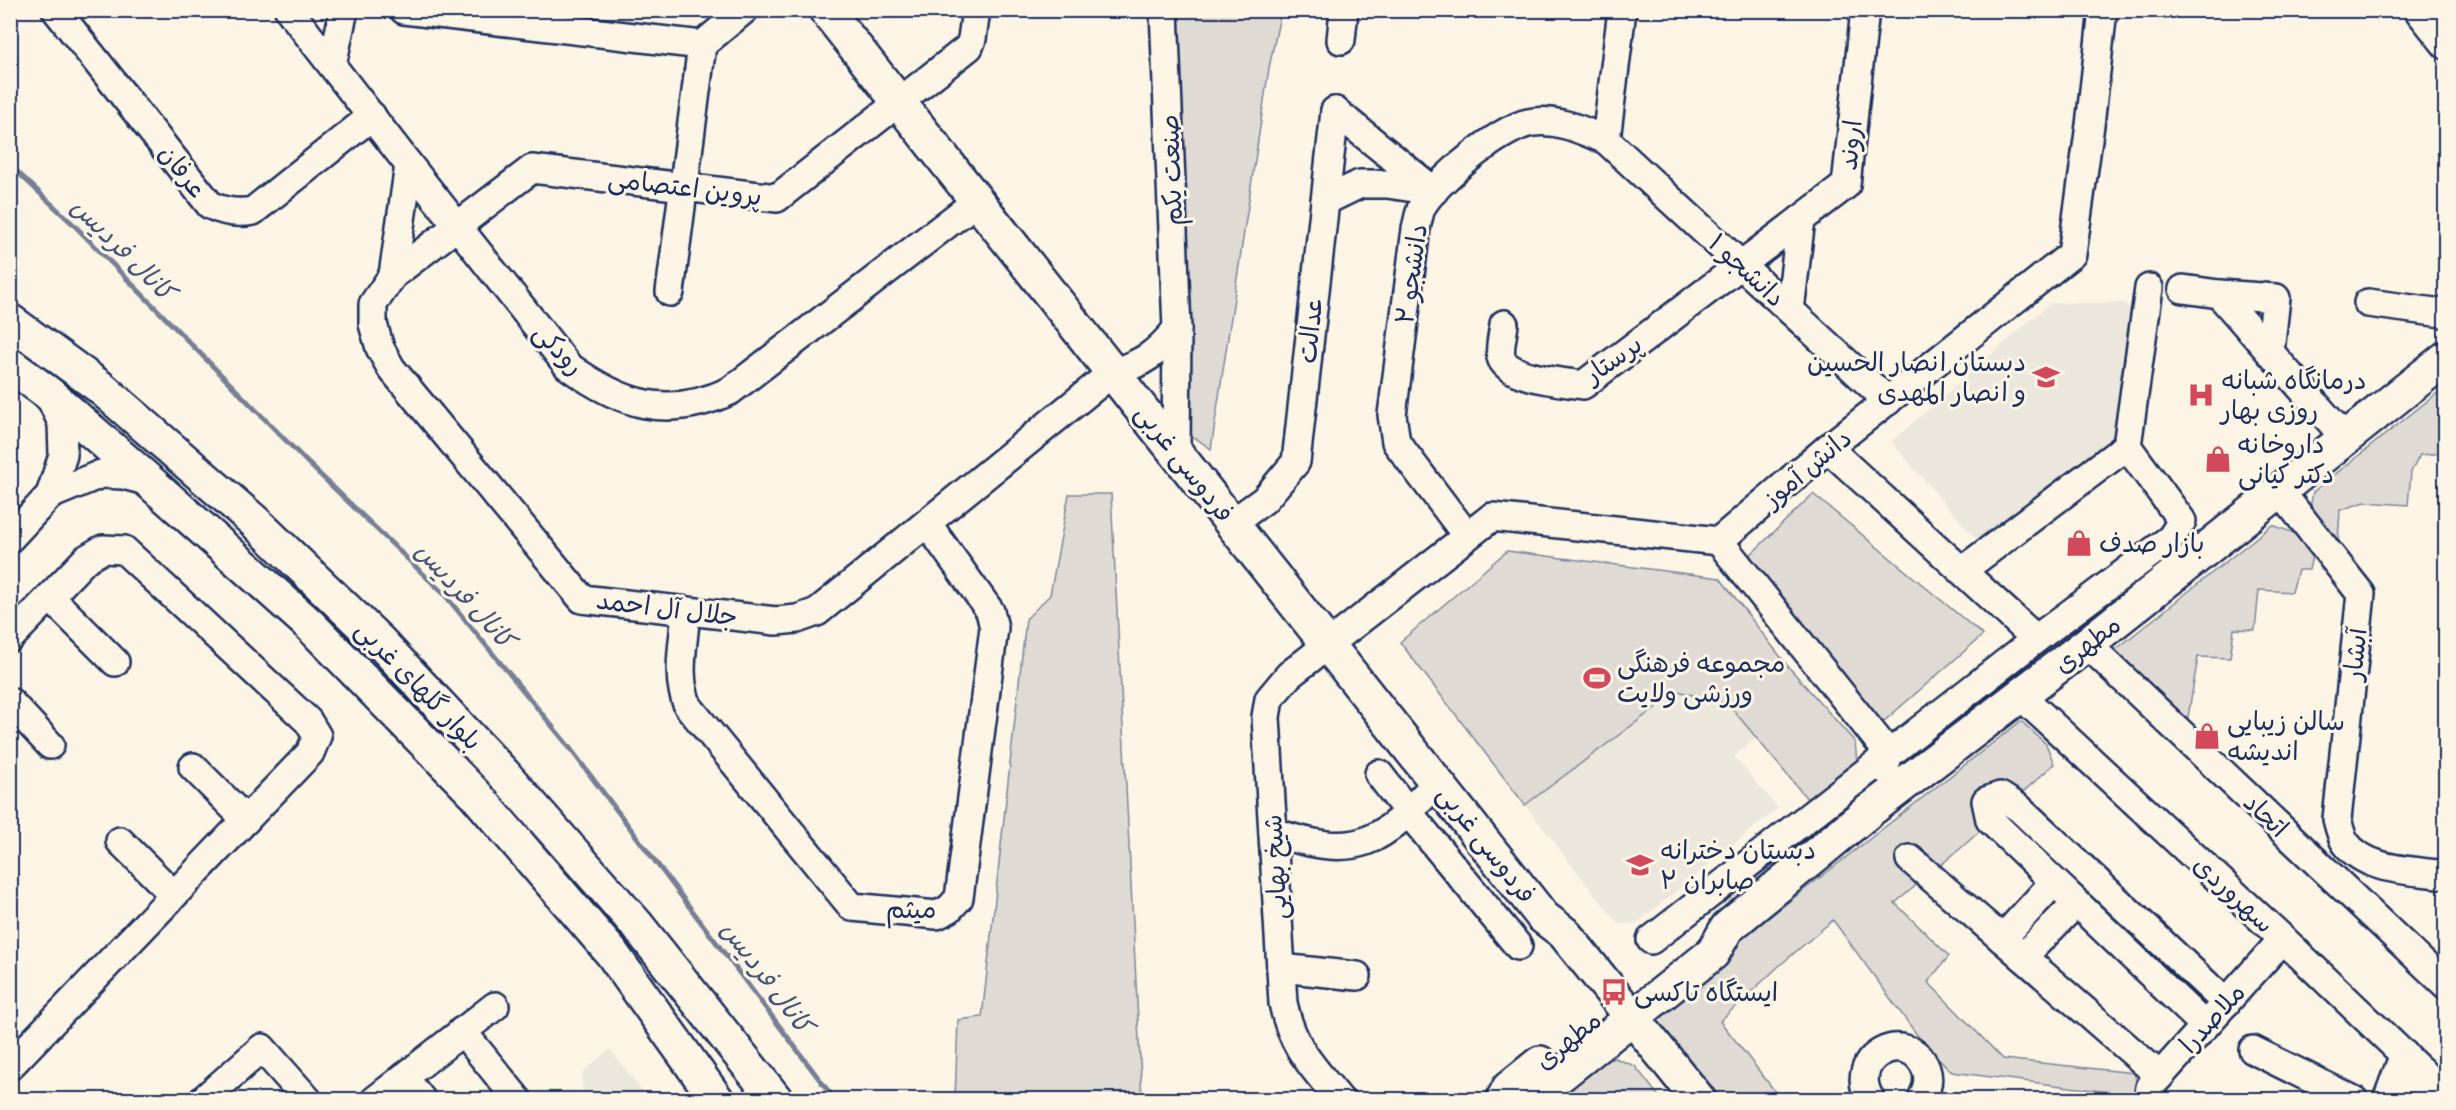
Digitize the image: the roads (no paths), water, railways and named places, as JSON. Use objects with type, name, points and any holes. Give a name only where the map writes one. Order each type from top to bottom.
[{"type":"main road","name":"فردوسی غربی","points":[[826,10],[1543,917],[1564,933],[1676,1100]]},
{"type":"main road","name":"بلوار گلهای غربی","points":[[10,321],[100,387],[254,521],[380,642],[503,773],[638,925],[776,1100]]},
{"type":"main road","name":"مطهری","points":[[1528,1100],[1702,937],[1727,928],[1869,811],[2087,644],[2445,358]]},
{"type":"main road","name":"بلوار گلهای غربی","points":[[10,365],[48,393],[310,625],[476,795],[611,952],[717,1100]]},
{"type":"main road","name":"فردوسی غربی","points":[[1619,1013],[1698,1100]]},
{"type":"main road","name":"مطهری","points":[[1503,1100],[1509,1088],[1619,1013]]},
{"type":"street","name":"عرفان","points":[[56,10],[210,205],[220,210],[242,213],[253,211],[372,116]]},
{"type":"street","name":"رودکی","points":[[289,10],[568,366],[594,385],[623,399],[655,406],[684,407],[709,401],[730,391],[977,201]]},
{"type":"street","points":[[332,65],[344,10]]},
{"type":"street","points":[[404,10],[702,45]]},
{"type":"street","points":[[670,292],[702,45],[744,10]]},
{"type":"street","name":"صنعت یکم","points":[[1164,10],[1177,329],[1176,452]]},
{"type":"street","points":[[1341,40],[1344,10]]},
{"type":"street","points":[[1606,140],[1622,10]]},
{"type":"street","name":"اروند","points":[[1741,263],[1846,185],[1865,10]]},
{"type":"street","name":"دانش آموز","points":[[1719,541],[1828,448],[2072,254],[2103,10]]},
{"type":"street","points":[[2418,10],[2445,45]]},
{"type":"street","name":"پروین اعتصامی","points":[[458,226],[532,169],[777,198],[969,47],[975,16]]},
{"type":"street","name":"عدالت","points":[[1232,524],[1264,500],[1296,462],[1335,111],[1434,191]]},
{"type":"street","name":"دانشجو ۲","points":[[1467,536],[1396,442],[1392,415],[1416,230],[1423,204],[1443,181],[1506,131],[1534,122],[1567,124],[1606,140]]},
{"type":"street","name":"دانشجو ۱","points":[[1606,140],[1888,401]]},
{"type":"street","points":[[393,275],[409,165]]},
{"type":"street","points":[[1325,201],[1360,184],[1387,184],[1434,191]]},
{"type":"street","points":[[1790,310],[1801,219]]},
{"type":"street","name":"جلال آل احمد","points":[[458,226],[393,275],[373,304],[373,324],[380,348],[391,368],[582,599],[776,621],[797,619],[817,612],[1113,372]]},
{"type":"street","name":"پرستار","points":[[1504,324],[1502,358],[1508,368],[1519,374],[1582,385],[1741,263]]},
{"type":"street","points":[[1651,940],[2036,639],[2171,538],[2182,521],[2127,446],[2149,288]]},
{"type":"street","points":[[2183,289],[2276,298],[2270,352]]},
{"type":"street","points":[[2219,294],[2345,438]]},
{"type":"street","points":[[2368,303],[2442,314],[2445,311]]},
{"type":"street","points":[[1113,372],[1134,367],[1159,351],[1177,329]]},
{"type":"street","points":[[48,393],[62,423],[64,441],[63,455],[50,495]]},
{"type":"street","points":[[1963,570],[2127,446]]},
{"type":"street","points":[[1828,448],[2036,639]]},
{"type":"street","points":[[10,538],[50,495],[101,474],[123,475],[150,482]]},
{"type":"street","name":"آبشار","points":[[2280,491],[2361,594],[2337,819],[2344,841],[2364,860],[2391,867],[2445,875]]},
{"type":"street","points":[[1328,644],[1492,517],[1719,541],[1889,754]]},
{"type":"street","name":"میثم","points":[[686,611],[681,678],[682,693],[688,706],[852,907],[936,915],[949,909],[959,898],[994,628],[990,611],[927,523]]},
{"type":"street","points":[[10,638],[86,560],[104,549],[124,550],[308,721],[317,736],[310,753],[10,1066]]},
{"type":"street","points":[[50,597],[115,662]]},
{"type":"street","name":"شیخ بهایی","points":[[1328,644],[1289,675],[1269,699],[1266,717],[1283,1003],[1288,1027],[1303,1056],[1340,1100]]},
{"type":"street","name":"اتحاد","points":[[2087,644],[2445,985]]},
{"type":"street","name":"سهروردی","points":[[2020,695],[2283,939],[2445,1095]]},
{"type":"street","points":[[10,702],[50,745]]},
{"type":"street","points":[[1869,811],[1889,754]]},
{"type":"street","points":[[193,767],[246,820]]},
{"type":"street","points":[[1379,774],[1518,946]]},
{"type":"street","points":[[1273,832],[1310,844],[1356,846],[1380,836],[1409,813],[1438,782]]},
{"type":"street","points":[[2205,1026],[1990,820],[1986,801],[2000,796],[2019,808],[2226,1003]]},
{"type":"street","points":[[120,841],[174,895]]},
{"type":"street","points":[[1910,859],[2023,957],[2154,1088]]},
{"type":"street","points":[[2002,939],[2054,882]]},
{"type":"street","points":[[2023,957],[2076,903]]},
{"type":"street","name":"ملاصدرا","points":[[2154,1088],[2205,1026],[2283,939]]},
{"type":"street","points":[[1281,968],[1357,976]]},
{"type":"street","points":[[375,1100],[495,1006]]},
{"type":"street","points":[[462,1031],[518,1100]]},
{"type":"street","points":[[1871,1100],[1864,1080],[1866,1068],[1872,1058],[1892,1047],[1904,1048],[1923,1061],[1928,1072],[1928,1083],[1921,1100]]},
{"type":"street","points":[[203,1100],[262,1048],[308,1100]]},
{"type":"street","points":[[2253,1050],[2354,1100]]},
{"type":"street","points":[[2387,1100],[2412,1062]]},
{"type":"street","points":[[2408,1100],[2412,1062]]},
{"type":"street","points":[[404,1077],[422,1100]]},
{"type":"waterway","name":"کانال فردیس","points":[[10,165],[75,226],[308,463],[444,594],[566,743],[835,1100]]},
{"type":"place","name":"دبستان انصار الحسین و انصار المهدی","points":[[2046,377]]},
{"type":"place","name":"درمانگاه شبانه روزی بهار","points":[[2201,395]]},
{"type":"place","name":"داروخانه دکتر کیانی","points":[[2218,459]]},
{"type":"place","name":"بازار صدف","points":[[2079,543]]},
{"type":"place","name":"مجموعه فرهنگی ورزشی ولایت","points":[[1597,678]]},
{"type":"place","name":"سالن زیبایی اندیشه","points":[[2207,736]]},
{"type":"place","name":"دبستان دخترانه صابران ۲","points":[[1640,865]]},
{"type":"place","name":"ایستگاه تاکسی","points":[[1614,992]]}]
